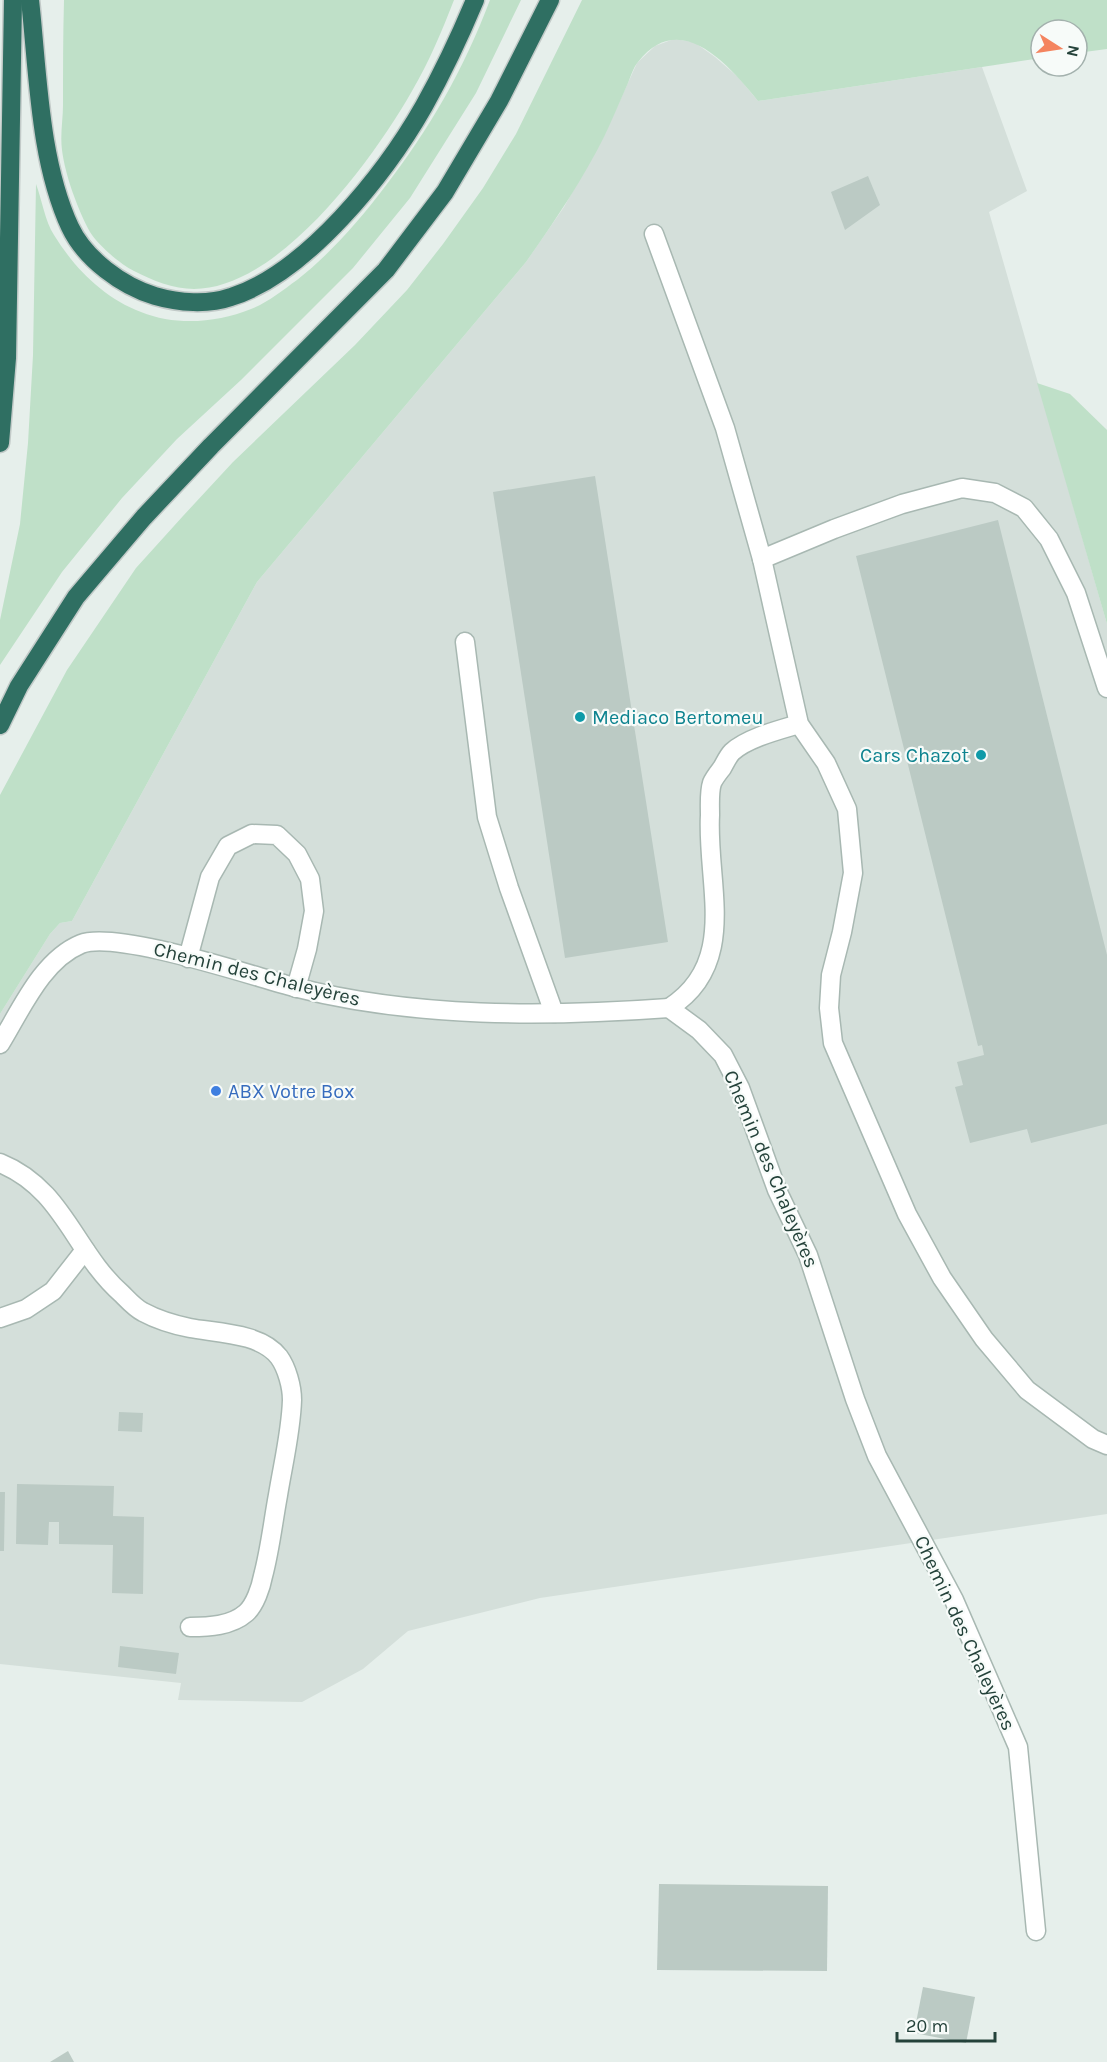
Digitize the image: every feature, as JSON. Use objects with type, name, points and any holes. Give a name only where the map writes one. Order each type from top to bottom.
[{"type":"highway","points":[[0,443],[8,358],[13,0]]},
{"type":"highway","points":[[30,0],[46,151],[57,192],[71,228],[91,256],[111,275],[140,292],[168,300],[199,302],[230,298],[255,288],[309,251],[333,228],[397,149],[423,108],[443,72],[475,0]]},
{"type":"highway","points":[[0,725],[19,686],[76,597],[144,517],[211,446],[386,270],[445,192],[499,101],[550,0]]},
{"type":"street","points":[[654,234],[725,428],[762,559],[799,724],[826,763],[847,809],[853,873],[831,975],[829,1008],[833,1043],[907,1214],[942,1278],[978,1331],[1027,1390],[1093,1439],[1107,1445]]},
{"type":"street","points":[[762,559],[902,504],[962,488],[995,493],[1024,508],[1049,539],[1077,593],[1107,688]]},
{"type":"street","points":[[465,642],[488,817],[509,888],[554,1013]]},
{"type":"street","points":[[669,1008],[686,998],[702,977],[711,951],[715,918],[710,825],[712,784],[731,753],[761,736],[799,724]]},
{"type":"street","points":[[188,958],[210,877],[228,846],[252,834],[277,835],[297,854],[310,879],[314,911],[307,949],[296,988]]},
{"type":"street","name":"Chemin des Chaleyères","points":[[0,1044],[38,982],[58,958],[83,943],[111,942],[147,947],[296,988],[353,1000],[410,1007],[493,1012],[554,1013],[669,1008],[699,1030],[723,1055],[740,1088],[777,1190],[808,1255],[855,1399],[877,1456],[954,1600],[1018,1748],[1036,1931]]},
{"type":"street","points":[[0,1163],[19,1171],[52,1200],[85,1250],[112,1285],[141,1311],[188,1327],[231,1334],[259,1342],[279,1356],[289,1379],[292,1399],[281,1477],[263,1577],[254,1601],[246,1612],[231,1621],[211,1627],[190,1627]]},
{"type":"street","points":[[0,1318],[26,1309],[53,1291],[85,1250]]},
{"type":"shaded area","points":[[674,39],[694,42],[715,57],[738,77],[758,101],[982,67],[1027,191],[989,212],[1107,624],[1107,1514],[540,1598],[408,1631],[363,1669],[302,1702],[178,1700],[181,1683],[0,1664],[0,1014],[50,934],[60,923],[72,921],[257,582],[526,262],[564,207],[603,138],[637,63],[655,46]]},
{"type":"green space","points":[[64,0],[454,0],[424,69],[395,119],[349,183],[321,215],[290,244],[259,267],[226,283],[194,289],[163,283],[128,268],[98,243],[81,213],[69,181],[61,144]]},
{"type":"green space","points":[[490,0],[521,0],[476,93],[410,198],[353,268],[241,380],[177,439],[122,498],[62,572],[0,665],[0,620],[20,524],[28,443],[33,355],[36,184],[48,223],[62,247],[81,271],[115,299],[141,312],[182,321],[210,320],[251,309],[281,292],[321,259],[354,225],[384,188],[416,144],[457,75]]},
{"type":"green space","points":[[582,0],[1107,0],[1107,49],[1089,51],[1089,18],[1029,18],[1029,60],[758,101],[733,72],[703,48],[687,41],[670,40],[654,47],[635,67],[595,153],[567,201],[526,262],[257,582],[72,921],[60,923],[50,934],[0,1014],[0,795],[67,670],[136,568],[233,462],[355,345],[407,290],[483,188],[516,134]]},
{"type":"green space","points":[[1037,383],[1070,394],[1107,430],[1107,624]]},
{"type":"building","points":[[868,176],[880,205],[845,230],[831,192]]},
{"type":"building","name":"Mediaco Bertomeu","points":[[595,476],[668,942],[565,958],[493,492]]},
{"type":"building","name":"Cars Chazot","points":[[998,520],[1107,955],[1107,1124],[1031,1143],[1027,1129],[970,1143],[955,1087],[963,1085],[957,1062],[984,1055],[982,1045],[978,1046],[856,556]]},
{"type":"building","points":[[119,1412],[143,1413],[142,1432],[118,1431]]},
{"type":"building","points":[[17,1484],[114,1486],[113,1516],[144,1517],[143,1594],[112,1593],[113,1545],[59,1544],[59,1522],[49,1522],[48,1545],[16,1544]]},
{"type":"building","points":[[0,1492],[5,1492],[4,1551],[0,1551]]},
{"type":"building","points":[[120,1646],[179,1653],[176,1674],[118,1667]]},
{"type":"building","points":[[659,1884],[828,1886],[827,1971],[657,1970]]},
{"type":"building","points":[[923,1987],[975,1997],[966,2043],[914,2033]]},
{"type":"building","points":[[68,2051],[74,2062],[50,2062]]},
{"type":"place","name":"Mediaco Bertomeu","points":[[580,717]]},
{"type":"place","name":"Cars Chazot","points":[[981,755]]},
{"type":"place","name":"ABX Votre Box","points":[[216,1091]]}]
